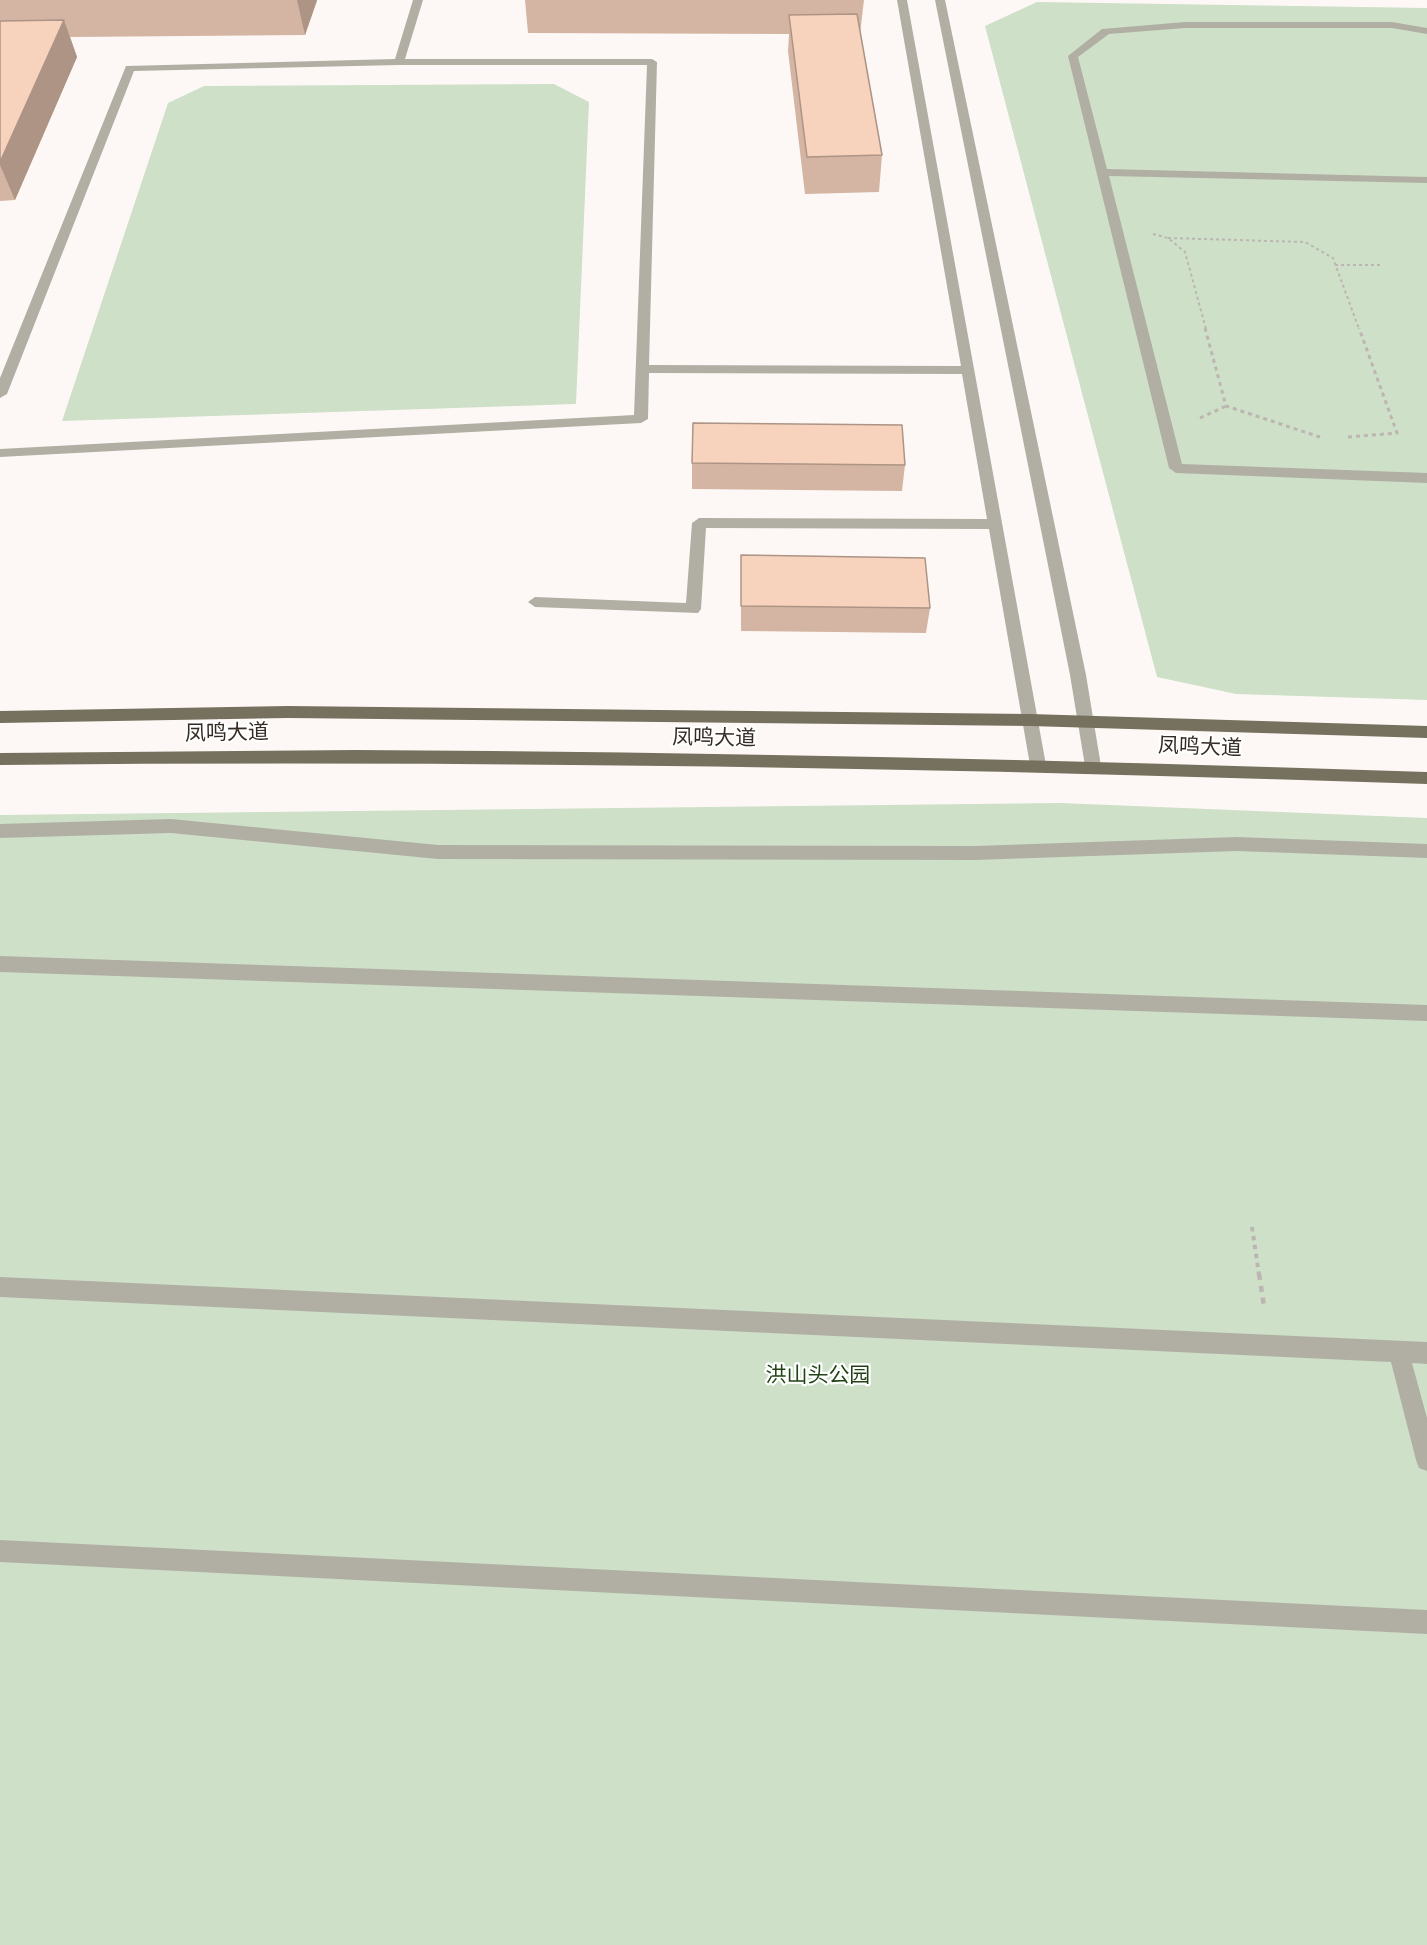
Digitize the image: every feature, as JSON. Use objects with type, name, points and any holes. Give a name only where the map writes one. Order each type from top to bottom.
[{"type":"main road","name":"凤鸣大道","points":[[0,717],[300,712],[1030,720],[1427,732]]},
{"type":"main road","name":"凤鸣大道","points":[[0,759],[277,755],[1038,765],[1427,778]]},
{"type":"street","points":[[399,63],[418,0]]},
{"type":"street","points":[[902,0],[1038,765]]},
{"type":"street","points":[[940,0],[1086,721],[1093,766]]},
{"type":"street","points":[[1427,31],[1392,26],[1185,25],[1106,31],[1073,56],[1176,468],[1427,478]]},
{"type":"street","points":[[0,394],[130,68],[399,63],[652,62],[641,419],[0,453]]},
{"type":"street","points":[[1102,172],[1427,180]]},
{"type":"street","points":[[643,369],[968,370]]},
{"type":"street","points":[[535,602],[693,609],[699,523],[995,524]]},
{"type":"street","points":[[0,831],[171,826],[438,852],[975,853],[1237,844],[1427,851]]},
{"type":"street","points":[[0,964],[1427,1013]]},
{"type":"street","points":[[0,1287],[1427,1353]]},
{"type":"street","points":[[1399,1352],[1427,1460]]},
{"type":"street","points":[[0,1551],[1427,1622]]},
{"type":"path","points":[[1115,225],[1168,238],[1305,242],[1333,258],[1397,433],[1338,438]]},
{"type":"path","points":[[1168,238],[1185,252],[1226,406],[1326,439]]},
{"type":"path","points":[[1335,265],[1383,265]]},
{"type":"path","points":[[1252,1227],[1271,1346]]},
{"type":"green space","points":[[1037,2],[1427,8],[1427,700],[1236,694],[1157,677],[985,26]]},
{"type":"green space","points":[[554,84],[589,102],[576,404],[62,421],[168,103],[204,86]]},
{"type":"green space","name":"洪山头公园","points":[[1061,803],[1427,818],[1427,1945],[0,1945],[0,815]]},
{"type":"building","points":[[857,14],[882,155],[807,157],[789,15]]},
{"type":"building","points":[[64,20],[0,162],[0,21]]},
{"type":"building","points":[[693,423],[902,425],[905,465],[692,463]]},
{"type":"building","points":[[741,555],[925,558],[930,608],[741,606]]}]
